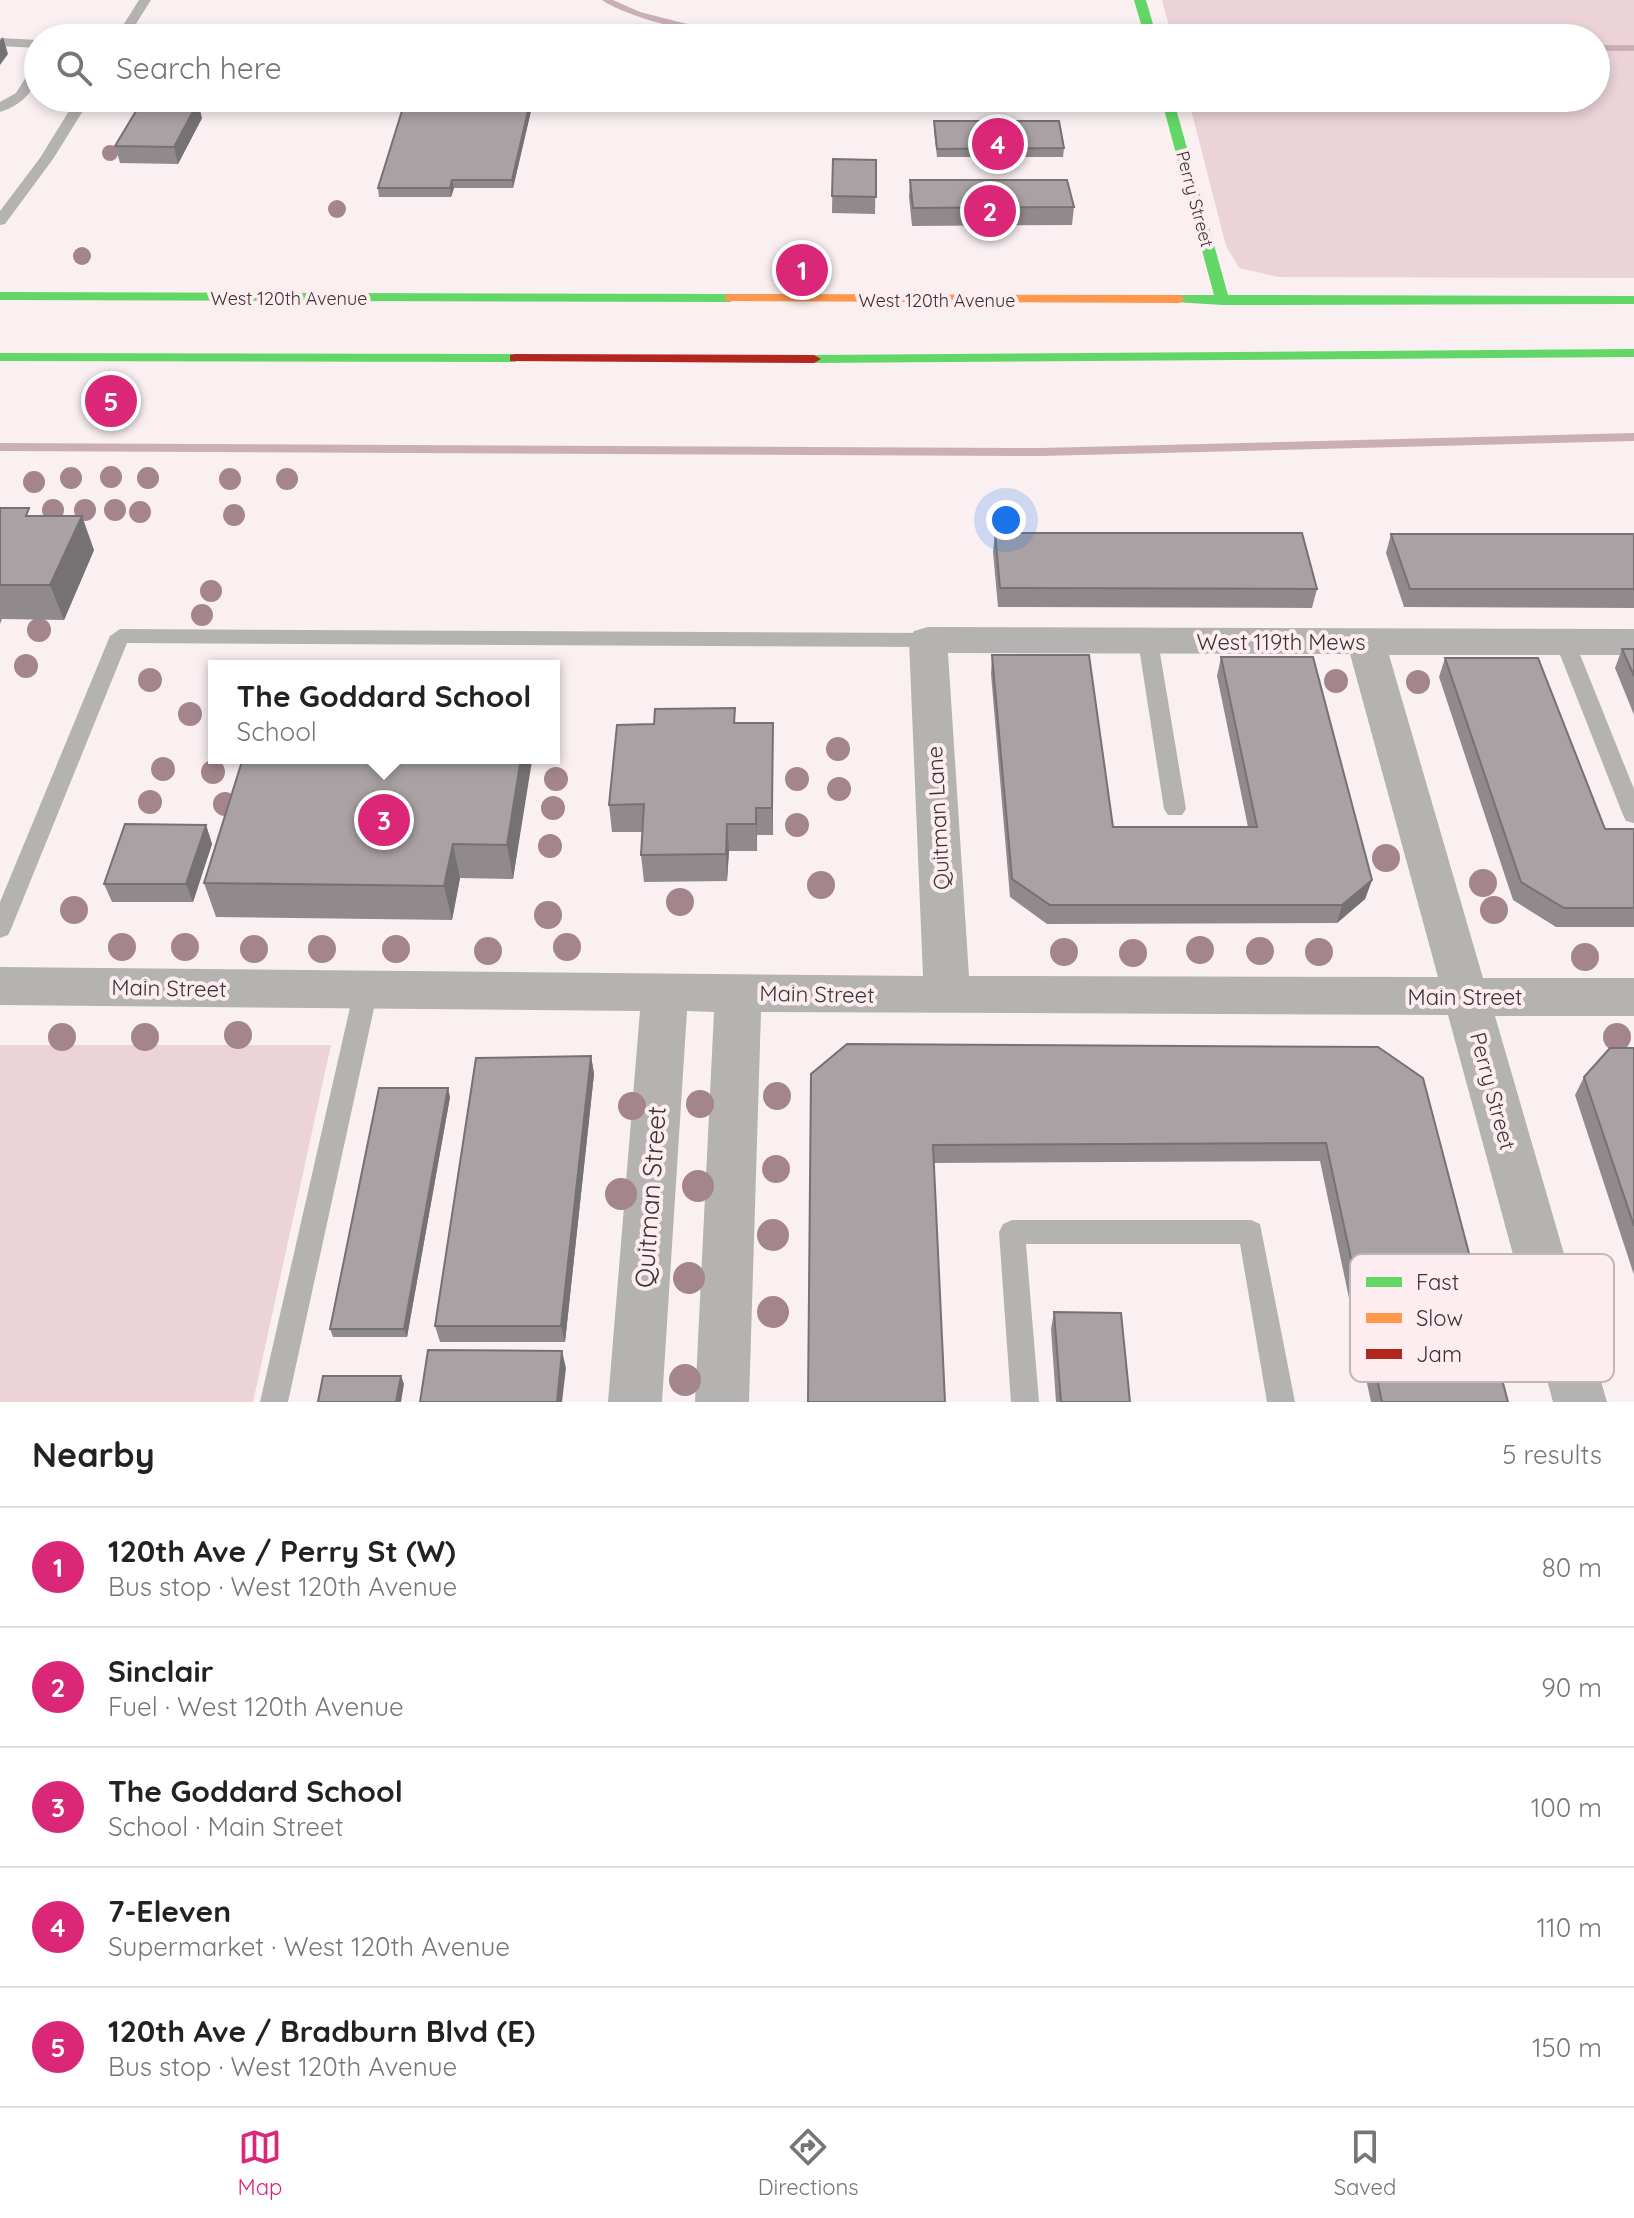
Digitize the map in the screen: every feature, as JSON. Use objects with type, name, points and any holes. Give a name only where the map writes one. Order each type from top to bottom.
[{"type":"main road","points":[[1140,0],[1147,24]]},
{"type":"main road","name":"Perry Street","points":[[1171,112],[1223,301]]},
{"type":"main road","name":"West 120th Avenue","points":[[0,296],[1634,300]]},
{"type":"main road","points":[[1213,323],[1223,301]]},
{"type":"main road","points":[[883,358],[1109,338]]},
{"type":"main road","points":[[0,357],[883,358],[1634,353]]},
{"type":"street","name":"West 119th Mews","points":[[928,640],[1634,642]]},
{"type":"street","name":"Quitman Lane","points":[[928,640],[947,995]]},
{"type":"street","name":"Perry Street","points":[[1366,642],[1539,1254]]},
{"type":"street","name":"Main Street","points":[[0,986],[947,995],[1634,997]]},
{"type":"street","name":"Quitman Street","points":[[635,1402],[665,992]]},
{"type":"street","points":[[722,1402],[738,993]]},
{"type":"street","name":"Perry Street","points":[[1574,1382],[1580,1402]]},
{"type":"lane","points":[[130,24],[145,0]]},
{"type":"lane","points":[[0,42],[24,43]]},
{"type":"lane","points":[[0,108],[24,91]]},
{"type":"lane","points":[[0,221],[46,159],[75,112]]},
{"type":"lane","points":[[0,929],[120,636],[928,640]]},
{"type":"lane","points":[[1148,641],[1175,809]]},
{"type":"lane","points":[[1565,642],[1634,815]]},
{"type":"lane","points":[[274,1402],[366,990]]},
{"type":"lane","points":[[1025,1402],[1012,1232],[1251,1232],[1281,1402]]},
{"type":"shaded area","points":[[1162,0],[1634,0],[1634,278],[1278,277],[1239,268],[1226,246],[1192,112],[1610,112],[1610,24],[1168,24]]},
{"type":"shaded area","points":[[0,1045],[331,1045],[253,1402],[0,1402]]},
{"type":"building","points":[[135,112],[193,112],[174,147],[115,146]]},
{"type":"building","points":[[402,112],[528,112],[512,180],[452,180],[450,188],[378,188]]},
{"type":"building","points":[[934,121],[1059,121],[1064,148],[937,149]]},
{"type":"building","points":[[833,159],[876,160],[876,197],[832,196]]},
{"type":"building","points":[[910,180],[1067,180],[1074,207],[913,208]]},
{"type":"building","points":[[0,508],[29,508],[26,516],[82,516],[50,585],[0,585]]},
{"type":"building","points":[[995,533],[1302,533],[1317,589],[1000,588]]},
{"type":"building","points":[[1391,534],[1634,534],[1634,589],[1410,589]]},
{"type":"building","points":[[1622,649],[1634,649],[1634,676]]},
{"type":"building","points":[[992,655],[1089,655],[1113,827],[1257,827],[1221,657],[1313,657],[1372,880],[1342,905],[1050,905],[1012,879]]},
{"type":"building","points":[[1445,658],[1538,658],[1605,829],[1634,829],[1634,908],[1564,908],[1521,882]]},
{"type":"building","points":[[735,708],[734,723],[773,723],[772,808],[756,808],[756,824],[727,824],[726,854],[641,855],[644,804],[609,805],[617,725],[654,724],[655,709]]},
{"type":"building","points":[[241,764],[520,764],[507,845],[453,844],[444,886],[204,883]]},
{"type":"building","points":[[125,824],[206,825],[186,884],[104,884]]},
{"type":"building","points":[[847,1044],[1378,1047],[1423,1078],[1469,1254],[1350,1254],[1326,1143],[933,1145],[945,1402],[808,1402],[811,1074]]},
{"type":"building","points":[[1610,1048],[1634,1048],[1634,1226],[1584,1077]]},
{"type":"building","points":[[591,1056],[561,1326],[435,1326],[476,1058]]},
{"type":"building","points":[[379,1088],[448,1088],[404,1329],[330,1329]]},
{"type":"building","points":[[1054,1312],[1121,1313],[1130,1402],[1061,1402]]},
{"type":"building","points":[[428,1350],[562,1351],[557,1402],[420,1402]]},
{"type":"building","points":[[323,1376],[401,1376],[396,1402],[318,1402]]},
{"type":"building","points":[[1378,1382],[1503,1382],[1508,1402],[1382,1402]]},
{"type":"waterway","points":[[606,0],[637,14],[679,24]]},
{"type":"waterway","points":[[1610,48],[1634,48]]},
{"type":"waterway","points":[[0,447],[1041,452],[1634,437]]},
{"type":"traffic: fast","points":[[1140,0],[1147,24]]},
{"type":"traffic: fast","points":[[1171,112],[1223,301]]},
{"type":"traffic: fast","points":[[0,296],[730,298]]},
{"type":"traffic: fast","points":[[1179,299],[1634,300]]},
{"type":"traffic: fast","points":[[814,359],[1634,353]]},
{"type":"traffic: fast","points":[[0,357],[515,358]]},
{"type":"traffic: slow","points":[[730,298],[1179,299]]},
{"type":"traffic: jam","points":[[515,358],[814,359]]},
{"type":"place","name":"7-Eleven","points":[[998,144]]},
{"type":"place","name":"Sinclair","points":[[990,211]]},
{"type":"place","name":"120th Ave / Perry St (W)","points":[[802,270]]},
{"type":"place","name":"120th Ave / Bradburn Blvd (E)","points":[[111,401]]},
{"type":"place","name":"The Goddard School","points":[[384,820]]}]
